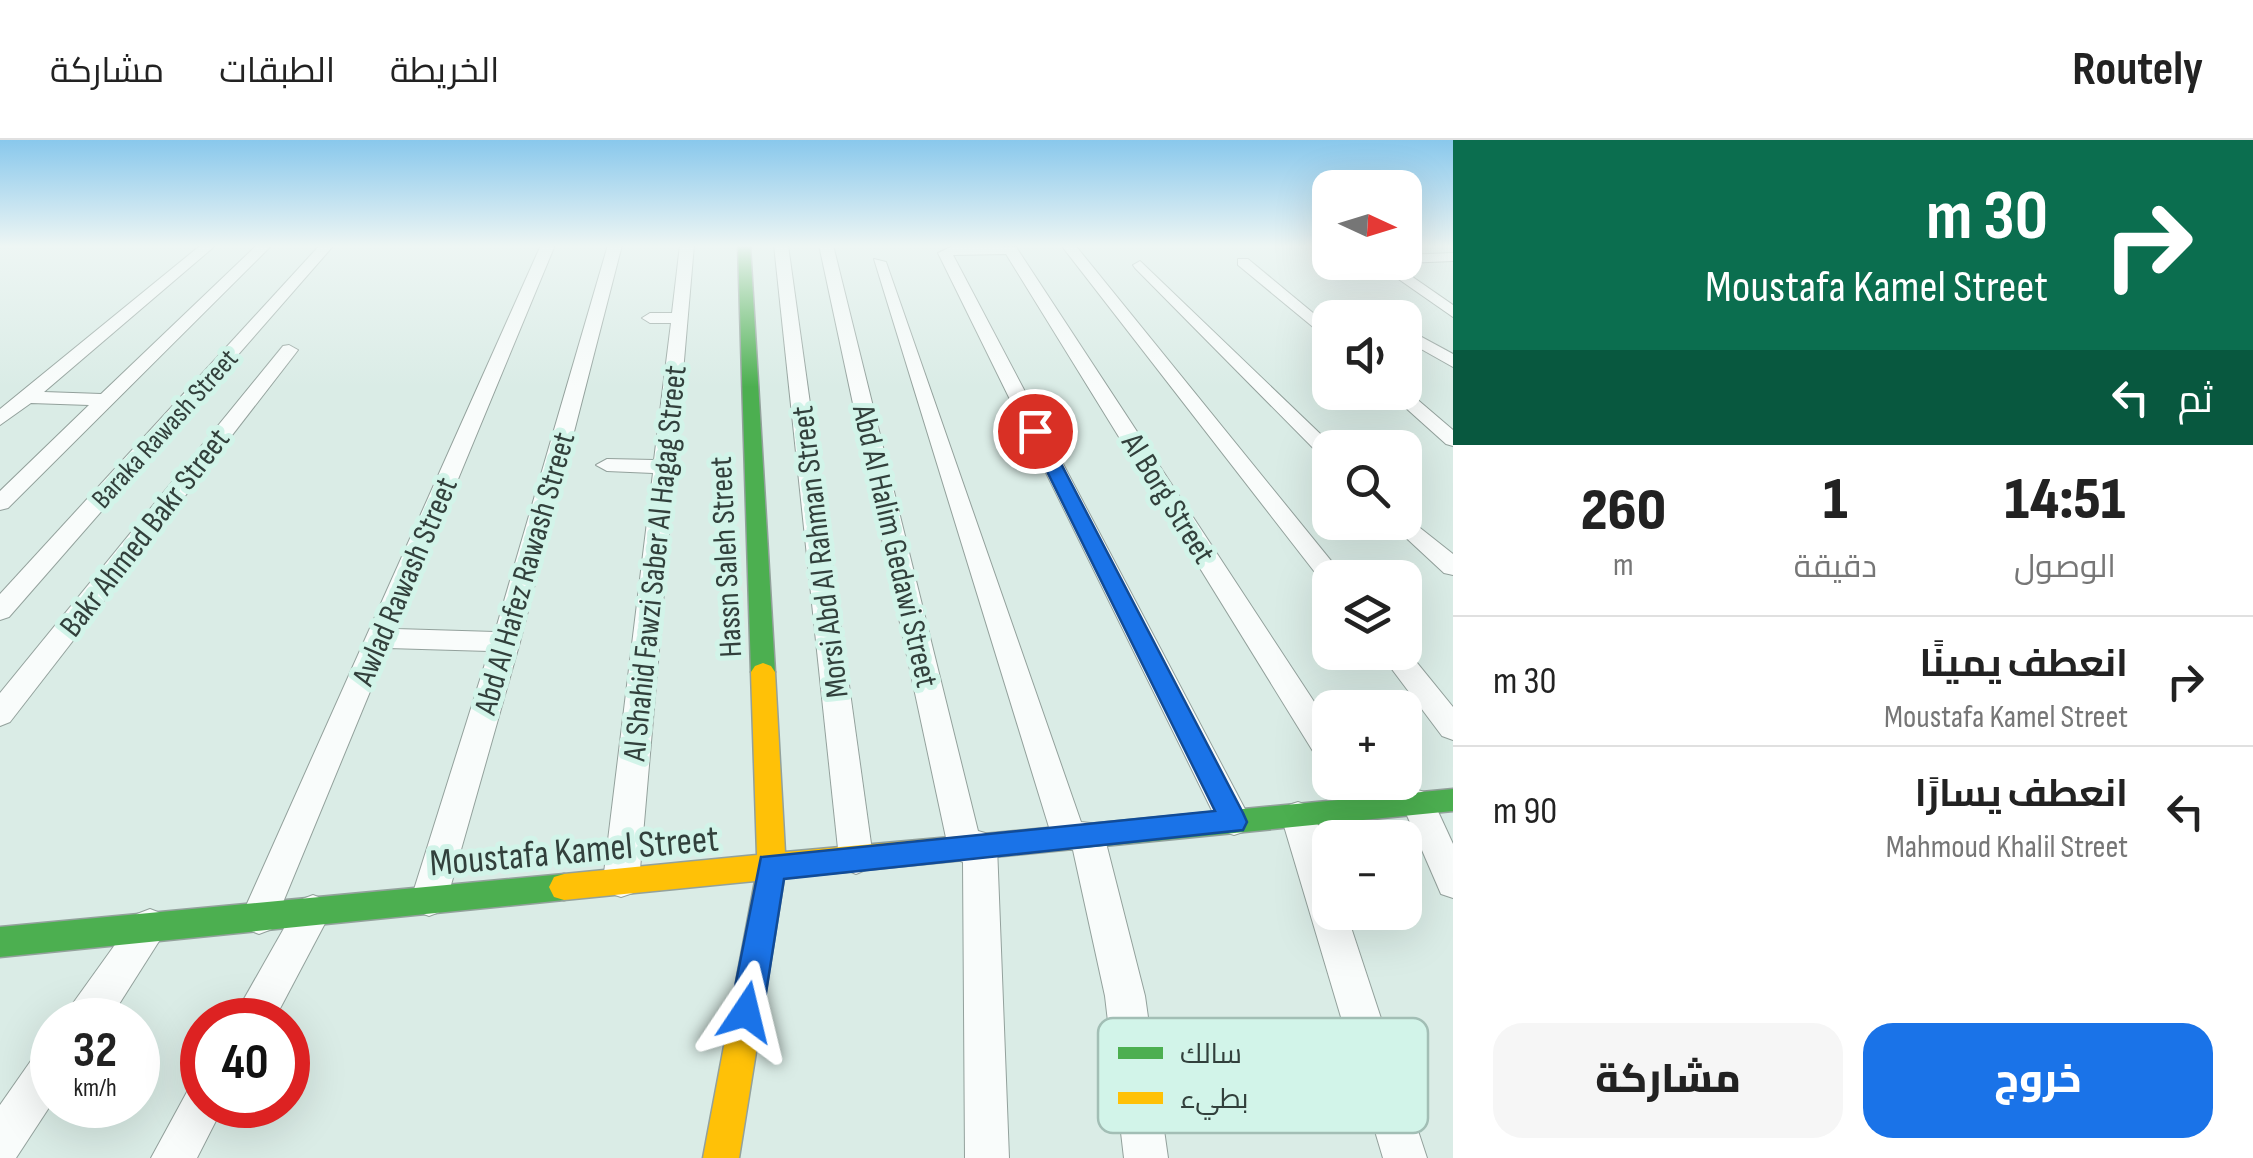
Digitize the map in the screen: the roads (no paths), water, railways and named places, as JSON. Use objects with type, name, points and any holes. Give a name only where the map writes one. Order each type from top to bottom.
[{"type":"street","points":[[0,419],[153,293]]},
{"type":"street","points":[[0,503],[215,293]]},
{"type":"street","name":"Baraka Rawash Street","points":[[0,612],[285,293]]},
{"type":"street","name":"Awlad Rawash Street","points":[[259,917],[528,293]]},
{"type":"street","name":"Abd Al Hafez Rawash Street","points":[[429,900],[506,642],[602,293]]},
{"type":"street","name":"Al Shahid Fawzi Saber Al Hagag Street","points":[[622,881],[682,293]]},
{"type":"street","name":"Hassn Saleh Street","points":[[722,1158],[772,867],[746,293]]},
{"type":"street","name":"Morsi Abd Al Rahman Street","points":[[787,293],[856,858]]},
{"type":"street","name":"Abd Al Halim Gedawi Street","points":[[838,293],[972,847],[987,1158]]},
{"type":"street","points":[[890,293],[1078,836],[1126,996],[1129,1018]]},
{"type":"street","points":[[965,293],[1234,822]]},
{"type":"street","name":"Al Borg Street","points":[[1038,293],[1312,724]]},
{"type":"street","points":[[1106,293],[1319,560]]},
{"type":"street","points":[[1168,293],[1312,436]]},
{"type":"street","points":[[1278,293],[1312,321]]},
{"type":"street","points":[[1425,293],[1453,312]]},
{"type":"street","points":[[132,310],[196,310]]},
{"type":"street","points":[[650,318],[679,318]]},
{"type":"street","points":[[1422,343],[1453,362]]},
{"type":"street","name":"Bakr Ahmed Bakr Street","points":[[0,714],[288,350]]},
{"type":"street","points":[[25,396],[106,400]]},
{"type":"street","points":[[1417,410],[1453,440]]},
{"type":"street","points":[[607,466],[664,468]]},
{"type":"street","points":[[1421,540],[1453,567]]},
{"type":"street","points":[[379,638],[506,642]]},
{"type":"street","points":[[1407,670],[1453,728]]},
{"type":"street","name":"Moustafa Kamel Street","points":[[0,942],[1298,816],[1346,800]]},
{"type":"street","name":"Moustafa Kamel Street","points":[[1388,800],[1418,804],[1453,800]]},
{"type":"street","points":[[1418,804],[1453,882]]},
{"type":"street","points":[[1298,816],[1361,1018]]},
{"type":"street","points":[[264,998],[313,912]]},
{"type":"street","points":[[100,998],[150,927]]},
{"type":"street","points":[[0,1143],[30,1099]]},
{"type":"street","points":[[173,1158],[190,1128]]},
{"type":"street","points":[[1143,1133],[1146,1158]]},
{"type":"street","points":[[1397,1133],[1405,1158]]}]
